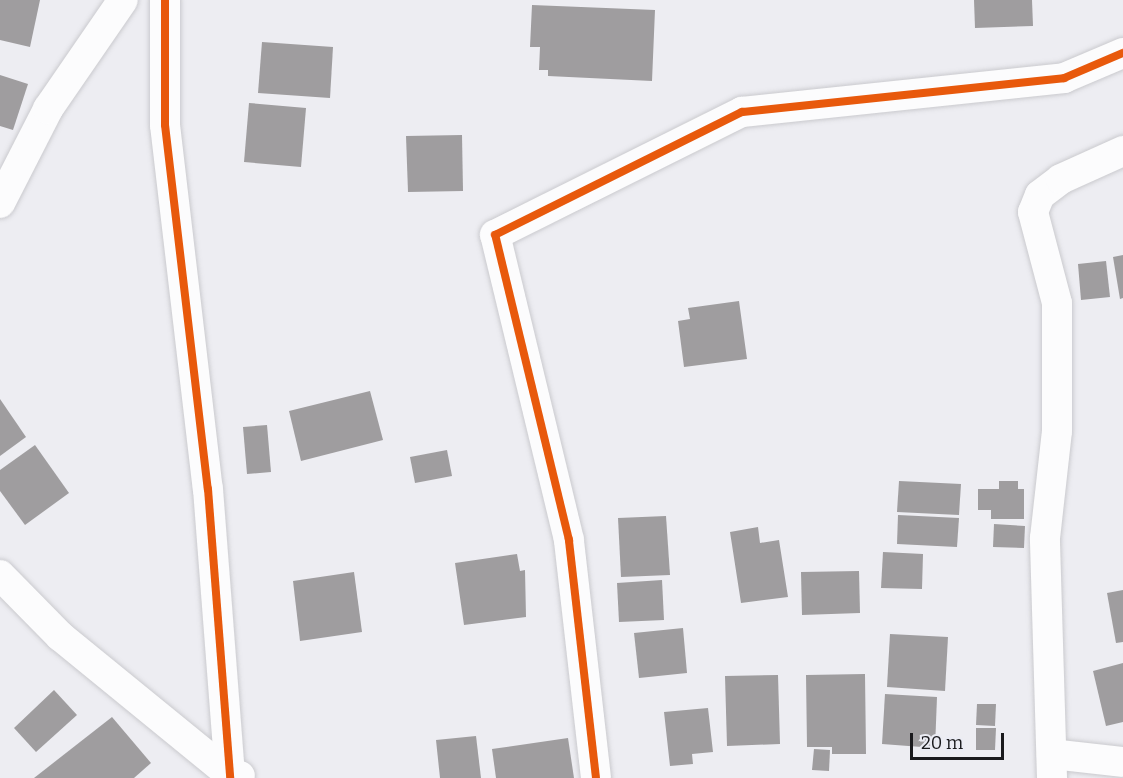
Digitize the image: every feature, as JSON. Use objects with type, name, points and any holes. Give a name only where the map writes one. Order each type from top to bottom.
[{"type":"street","points":[[0,203],[48,109],[123,0]]},
{"type":"street","points":[[165,0],[165,125],[208,489],[236,777]]},
{"type":"street","points":[[596,778],[569,540],[495,235],[742,112],[1064,78],[1123,53]]},
{"type":"street","points":[[1123,151],[1061,179],[1040,195],[1033,212],[1057,303],[1057,431],[1045,538],[1052,766],[1123,762]]},
{"type":"street","points":[[0,575],[60,636],[236,777]]},
{"type":"building","points":[[0,0],[40,0],[30,47],[0,40]]},
{"type":"building","points":[[974,0],[1032,0],[1033,26],[975,28]]},
{"type":"building","points":[[532,5],[655,10],[652,81],[548,76],[548,70],[539,70],[540,47],[530,47]]},
{"type":"building","points":[[262,42],[333,47],[330,98],[258,93]]},
{"type":"building","points":[[0,75],[28,84],[13,130],[0,126]]},
{"type":"building","points":[[249,103],[306,108],[301,167],[244,162]]},
{"type":"building","points":[[462,135],[463,191],[408,192],[406,136]]},
{"type":"building","points":[[1123,255],[1123,298],[1120,299],[1113,257]]},
{"type":"building","points":[[1106,261],[1110,297],[1081,300],[1078,264]]},
{"type":"building","points":[[739,301],[747,359],[684,367],[678,321],[690,319],[688,308]]},
{"type":"building","points":[[370,391],[383,440],[301,461],[289,411]]},
{"type":"building","points":[[0,399],[26,437],[0,456]]},
{"type":"building","points":[[267,425],[271,472],[247,474],[243,427]]},
{"type":"building","points":[[35,445],[69,493],[25,525],[0,491],[0,470]]},
{"type":"building","points":[[447,450],[452,476],[415,483],[410,457]]},
{"type":"building","points":[[899,481],[961,484],[959,515],[897,512]]},
{"type":"building","points":[[999,481],[1018,481],[1018,489],[1024,489],[1024,519],[991,519],[991,510],[978,510],[978,489],[999,489]]},
{"type":"building","points":[[898,515],[959,518],[957,547],[897,544]]},
{"type":"building","points":[[666,516],[670,575],[621,577],[618,518]]},
{"type":"building","points":[[994,524],[1025,526],[1024,548],[993,547]]},
{"type":"building","points":[[758,527],[760,543],[779,540],[788,597],[741,603],[730,532]]},
{"type":"building","points":[[883,552],[923,554],[922,589],[881,588]]},
{"type":"building","points":[[517,554],[520,571],[525,570],[526,617],[464,625],[455,563]]},
{"type":"building","points":[[859,571],[860,613],[802,615],[801,572]]},
{"type":"building","points":[[354,572],[362,632],[300,641],[293,581]]},
{"type":"building","points":[[662,580],[664,620],[619,622],[617,583]]},
{"type":"building","points":[[1123,590],[1123,642],[1116,643],[1107,593]]},
{"type":"building","points":[[683,628],[687,673],[639,678],[634,633]]},
{"type":"building","points":[[890,634],[948,637],[945,691],[887,687]]},
{"type":"building","points":[[1123,663],[1123,722],[1106,726],[1093,671]]},
{"type":"building","points":[[865,674],[866,754],[832,754],[832,747],[807,747],[806,675]]},
{"type":"building","points":[[778,675],[780,744],[727,746],[725,676]]},
{"type":"building","points":[[54,690],[77,715],[36,752],[14,728]]},
{"type":"building","points":[[885,694],[937,697],[935,748],[882,744]]},
{"type":"building","points":[[977,704],[996,704],[995,726],[976,725]]},
{"type":"building","points":[[708,708],[713,752],[692,754],[693,764],[670,766],[664,712]]},
{"type":"building","points":[[112,717],[151,763],[134,778],[34,778]]},
{"type":"building","points":[[976,728],[996,728],[995,750],[976,750]]},
{"type":"building","points":[[476,736],[481,778],[440,778],[436,740]]},
{"type":"building","points":[[568,738],[574,778],[496,778],[492,749]]},
{"type":"building","points":[[814,749],[830,750],[829,771],[812,770]]},
{"type":"cycle path","points":[[165,0],[165,125],[208,489],[230,778]]},
{"type":"cycle path","points":[[596,778],[569,540],[495,235],[742,112],[1064,78],[1123,53]]}]
